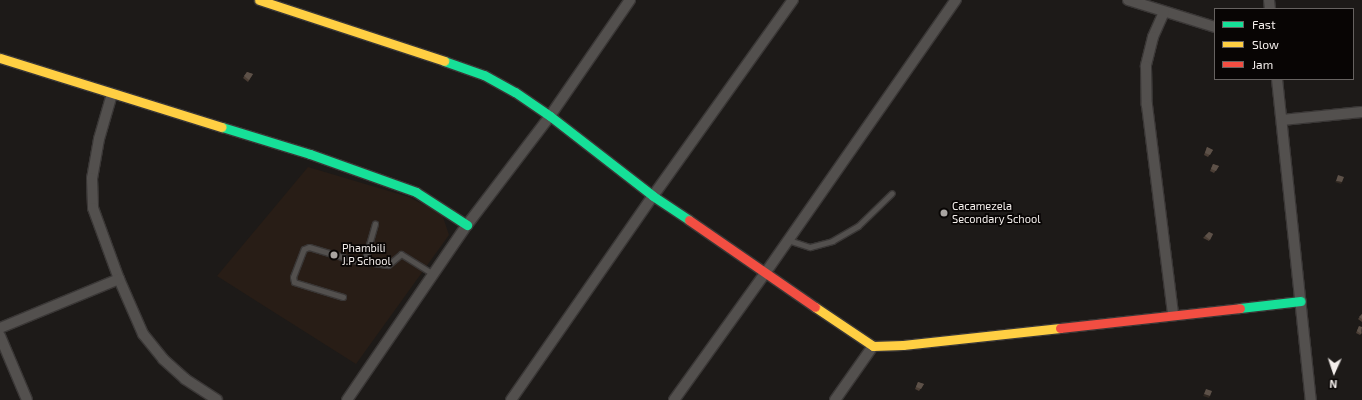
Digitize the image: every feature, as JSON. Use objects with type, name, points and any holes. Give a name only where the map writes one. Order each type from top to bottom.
[{"type":"street","points":[[259,0],[399,45],[484,75],[515,92],[550,116],[653,196],[873,346],[903,345],[1301,301]]},
{"type":"street","points":[[511,400],[653,196],[793,0]]},
{"type":"street","points":[[674,400],[766,272],[956,0]]},
{"type":"street","points":[[1128,0],[1214,27]]},
{"type":"street","points":[[346,400],[467,225],[550,116],[626,1]]},
{"type":"street","points":[[1164,12],[1153,37],[1146,66],[1147,105],[1174,314]]},
{"type":"street","points":[[0,58],[112,94],[310,154],[416,192],[467,225]]},
{"type":"street","points":[[1276,80],[1282,120],[1311,400]]},
{"type":"street","points":[[112,94],[99,139],[92,178],[93,208],[118,279],[143,334],[162,359],[185,379],[217,400]]},
{"type":"street","points":[[1282,120],[1362,112]]},
{"type":"street","points":[[0,328],[118,279]]},
{"type":"street","points":[[0,336],[27,400]]},
{"type":"street","points":[[835,400],[873,346]]},
{"type":"lane","points":[[788,240],[810,247],[832,241],[858,226],[892,193]]},
{"type":"lane","points":[[364,262],[375,224]]},
{"type":"lane","points":[[343,297],[294,282],[293,277],[304,249],[309,247],[364,262],[390,265],[402,254],[433,274]]},
{"type":"shaded area","name":"Phambili J.P School","points":[[308,167],[409,197],[442,214],[449,235],[356,364],[217,276]]},
{"type":"building","points":[[247,72],[253,74],[249,80],[244,76]]},
{"type":"building","points":[[1207,147],[1213,150],[1210,155],[1205,153]]},
{"type":"building","points":[[1213,164],[1219,166],[1216,171],[1211,169]]},
{"type":"building","points":[[1338,175],[1344,177],[1342,182],[1336,181]]},
{"type":"building","points":[[1209,232],[1213,234],[1210,240],[1205,236]]},
{"type":"building","points":[[1359,326],[1362,327],[1361,334],[1357,331]]},
{"type":"building","points":[[918,382],[924,384],[921,389],[916,387]]},
{"type":"building","points":[[1206,389],[1212,391],[1210,396],[1204,394]]},
{"type":"traffic: fast","points":[[444,61],[484,75],[515,92],[550,116],[653,196],[689,220]]},
{"type":"traffic: fast","points":[[222,127],[310,154],[416,192],[467,225]]},
{"type":"traffic: fast","points":[[1240,308],[1301,301]]},
{"type":"traffic: slow","points":[[259,0],[444,61]]},
{"type":"traffic: slow","points":[[0,58],[222,127]]},
{"type":"traffic: slow","points":[[815,307],[873,346],[903,345],[1060,328]]},
{"type":"traffic: jam","points":[[689,220],[815,307]]},
{"type":"traffic: jam","points":[[1060,328],[1240,308]]},
{"type":"place","name":"Cacamezela Secondary School","points":[[944,213]]},
{"type":"place","name":"Phambili J.P School","points":[[334,255]]}]
